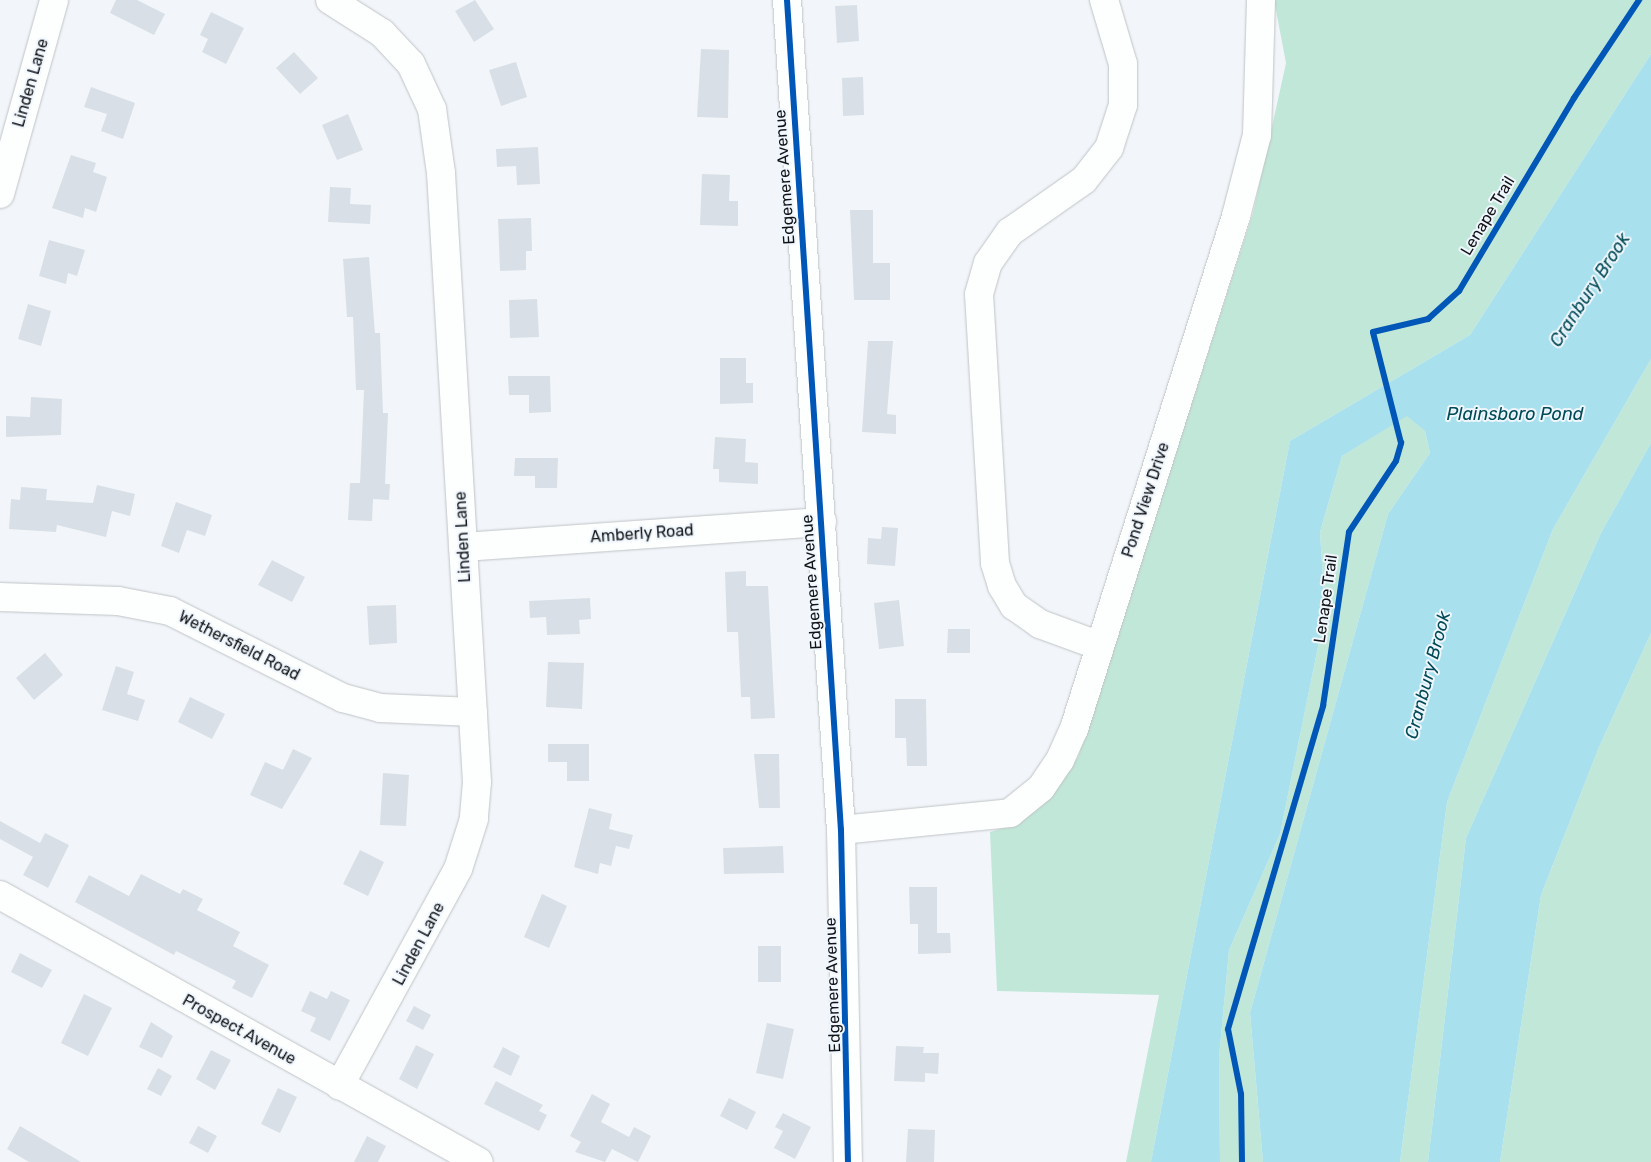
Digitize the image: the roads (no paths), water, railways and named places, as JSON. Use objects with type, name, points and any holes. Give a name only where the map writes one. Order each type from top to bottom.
[{"type":"street","name":"Linden Lane","points":[[0,194],[54,0]]},
{"type":"street","name":"Linden Lane","points":[[330,0],[382,33],[411,64],[432,109],[441,173],[477,782],[474,819],[458,868],[339,1086]]},
{"type":"street","name":"Edgemere Avenue","points":[[787,0],[842,830],[848,1162]]},
{"type":"street","points":[[1100,646],[1040,624],[1014,606],[1002,586],[995,563],[980,294],[988,263],[1010,232],[1084,180],[1109,148],[1123,105],[1123,72],[1104,0]]},
{"type":"street","name":"Pond View Drive","points":[[842,830],[1010,813],[1040,788],[1060,760],[1074,729],[1257,135],[1262,0]]},
{"type":"street","name":"Amberly Road","points":[[463,547],[822,522]]},
{"type":"street","name":"Wethersfield Road","points":[[0,597],[118,601],[170,611],[343,698],[380,708],[473,712]]},
{"type":"street","name":"Prospect Avenue","points":[[0,895],[339,1086],[479,1162]]},
{"type":"water","name":"Plainsboro Pond","points":[[1651,54],[1651,359],[1553,529],[1447,802],[1400,1162],[1263,1162],[1250,1013],[1388,514],[1430,453],[1425,431],[1407,416],[1342,456],[1320,532],[1325,612],[1280,834],[1229,950],[1219,1058],[1220,1162],[1151,1162],[1290,441],[1470,335]]},
{"type":"water","points":[[1651,443],[1651,633],[1599,747],[1541,895],[1500,1162],[1428,1162],[1466,838],[1601,533]]},
{"type":"water label","name":"Cranbury Brook","points":[[1590,290]]},
{"type":"water label","name":"Cranbury Brook","points":[[1428,675]]}]
